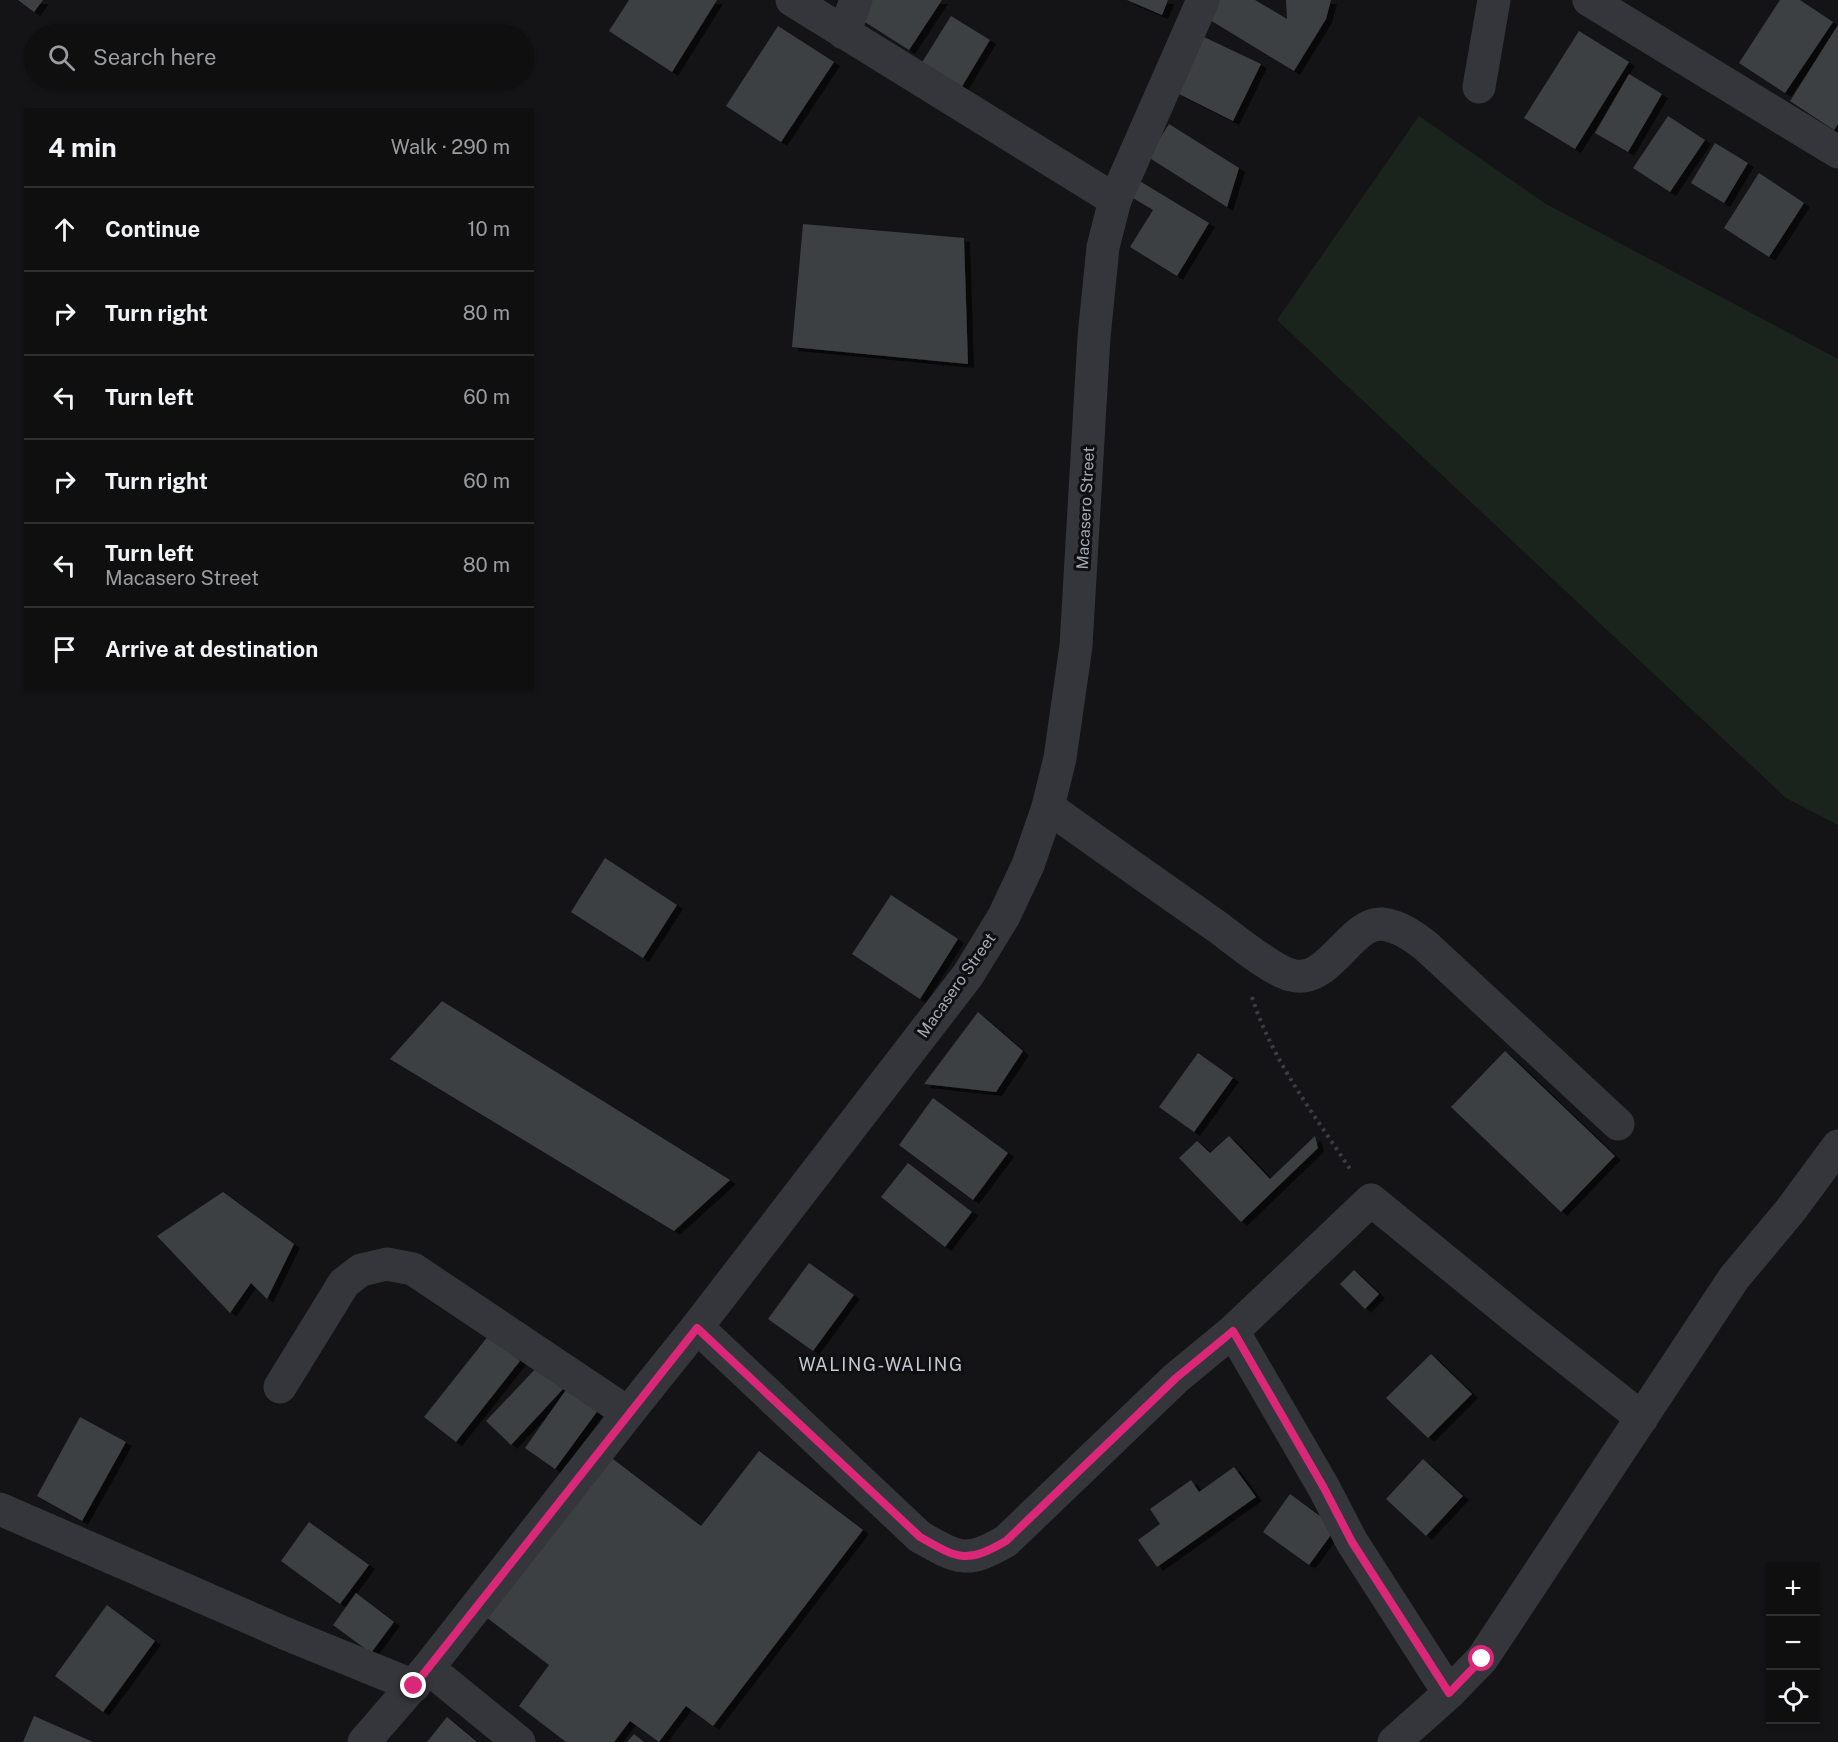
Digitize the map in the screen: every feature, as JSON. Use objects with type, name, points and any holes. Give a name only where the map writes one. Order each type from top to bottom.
[{"type":"street","points":[[792,0],[1115,200]]},
{"type":"street","points":[[843,33],[856,0]]},
{"type":"street","name":"Macasero Street","points":[[364,1742],[421,1677],[697,1328],[968,975],[1004,916],[1028,865],[1048,807],[1060,758],[1076,646],[1094,337],[1103,247],[1115,200],[1203,0]]},
{"type":"street","points":[[1479,87],[1494,0]]},
{"type":"street","points":[[1589,0],[1838,152]]},
{"type":"street","points":[[1048,807],[1233,939],[1279,970],[1291,975],[1302,977],[1327,965],[1364,929],[1379,924],[1395,927],[1411,934],[1618,1124]]},
{"type":"street","points":[[1394,1742],[1449,1693],[1482,1659],[1734,1278],[1790,1211],[1838,1146]]},
{"type":"street","points":[[697,1328],[920,1537],[945,1551],[966,1557],[983,1554],[1006,1541],[1176,1378],[1233,1331],[1371,1200],[1642,1418]]},
{"type":"street","points":[[280,1387],[344,1283],[362,1270],[387,1264],[413,1269],[628,1413]]},
{"type":"street","points":[[1233,1331],[1324,1488],[1352,1542],[1449,1693]]},
{"type":"street","points":[[0,1509],[289,1635],[421,1677],[519,1742]]},
{"type":"path","points":[[1251,993],[1261,1026],[1292,1080],[1371,1200]]},
{"type":"shaded area","points":[[1419,116],[1546,204],[1838,359],[1838,825],[1786,798],[1277,320]]},
{"type":"building","points":[[18,0],[43,0],[34,12]]},
{"type":"building","points":[[629,0],[717,0],[672,72],[609,31]]},
{"type":"building","points":[[868,0],[942,0],[909,50],[857,17]]},
{"type":"building","points":[[1127,0],[1168,0],[1162,15]]},
{"type":"building","points":[[1217,0],[1255,0],[1287,19],[1286,0],[1331,0],[1326,19],[1294,71],[1210,20]]},
{"type":"building","points":[[1780,0],[1800,0],[1833,22],[1785,93],[1739,63]]},
{"type":"building","points":[[951,16],[990,40],[961,88],[921,64]]},
{"type":"building","points":[[1838,25],[1838,124],[1834,130],[1790,101]]},
{"type":"building","points":[[778,26],[834,62],[781,142],[726,106]]},
{"type":"building","points":[[1579,31],[1629,62],[1575,149],[1524,118]]},
{"type":"building","points":[[1204,37],[1261,64],[1233,121],[1177,93]]},
{"type":"building","points":[[1629,74],[1662,94],[1628,152],[1595,133]]},
{"type":"building","points":[[1668,116],[1705,140],[1670,192],[1633,168]]},
{"type":"building","points":[[1169,124],[1239,168],[1227,207],[1148,157]]},
{"type":"building","points":[[1715,143],[1748,163],[1724,203],[1691,183]]},
{"type":"building","points":[[1759,173],[1804,203],[1769,257],[1724,228]]},
{"type":"building","points":[[1138,180],[1209,223],[1177,276],[1130,247],[1153,210],[1128,195]]},
{"type":"building","points":[[803,224],[964,238],[968,364],[792,347]]},
{"type":"building","points":[[605,858],[677,905],[643,958],[571,912]]},
{"type":"building","points":[[891,895],[958,939],[920,999],[852,954]]},
{"type":"building","points":[[442,1001],[730,1180],[674,1231],[390,1059]]},
{"type":"building","points":[[978,1012],[1023,1051],[996,1092],[924,1084]]},
{"type":"building","points":[[1505,1051],[1615,1156],[1561,1212],[1451,1107]]},
{"type":"building","points":[[1198,1053],[1233,1078],[1194,1132],[1159,1107]]},
{"type":"building","points":[[933,1098],[1008,1153],[973,1200],[899,1145]]},
{"type":"building","points":[[1229,1136],[1270,1179],[1315,1136],[1318,1148],[1241,1222],[1179,1158],[1197,1141],[1210,1153]]},
{"type":"building","points":[[908,1163],[972,1212],[945,1247],[881,1197]]},
{"type":"building","points":[[223,1192],[294,1244],[267,1299],[251,1283],[230,1313],[157,1236]]},
{"type":"building","points":[[809,1263],[854,1295],[813,1351],[768,1319]]},
{"type":"building","points":[[1354,1270],[1379,1294],[1365,1309],[1340,1284]]},
{"type":"building","points":[[489,1335],[520,1361],[456,1442],[424,1417]]},
{"type":"building","points":[[1431,1354],[1472,1394],[1428,1438],[1386,1398]]},
{"type":"building","points":[[538,1366],[563,1389],[511,1445],[486,1421]]},
{"type":"building","points":[[568,1387],[599,1409],[555,1469],[525,1448]]},
{"type":"building","points":[[80,1417],[126,1442],[82,1521],[37,1496]]},
{"type":"building","points":[[759,1451],[863,1530],[713,1726],[686,1706],[659,1742],[630,1721],[614,1742],[566,1742],[519,1706],[549,1665],[486,1617],[609,1456],[701,1526]]},
{"type":"building","points":[[1423,1459],[1463,1496],[1426,1536],[1386,1499]]},
{"type":"building","points":[[1234,1467],[1256,1497],[1157,1567],[1138,1540],[1160,1524],[1150,1509],[1191,1480],[1199,1492]]},
{"type":"building","points":[[1290,1494],[1336,1528],[1309,1565],[1263,1532]]},
{"type":"building","points":[[309,1522],[369,1565],[340,1604],[281,1561]]},
{"type":"building","points":[[356,1593],[394,1622],[371,1653],[333,1625]]},
{"type":"building","points":[[107,1605],[155,1641],[103,1712],[55,1676]]},
{"type":"building","points":[[34,1716],[93,1742],[23,1742]]},
{"type":"building","points":[[447,1717],[477,1742],[427,1742]]},
{"type":"building","points":[[634,1734],[644,1742],[627,1742]]},
{"type":"district","name":"WALING-WALING","points":[[881,1365]]},
{"type":"route","points":[[414,1686],[697,1328],[920,1537],[945,1551],[966,1557],[983,1554],[1006,1541],[1176,1378],[1233,1331],[1324,1488],[1352,1542],[1449,1693],[1482,1659]]}]
